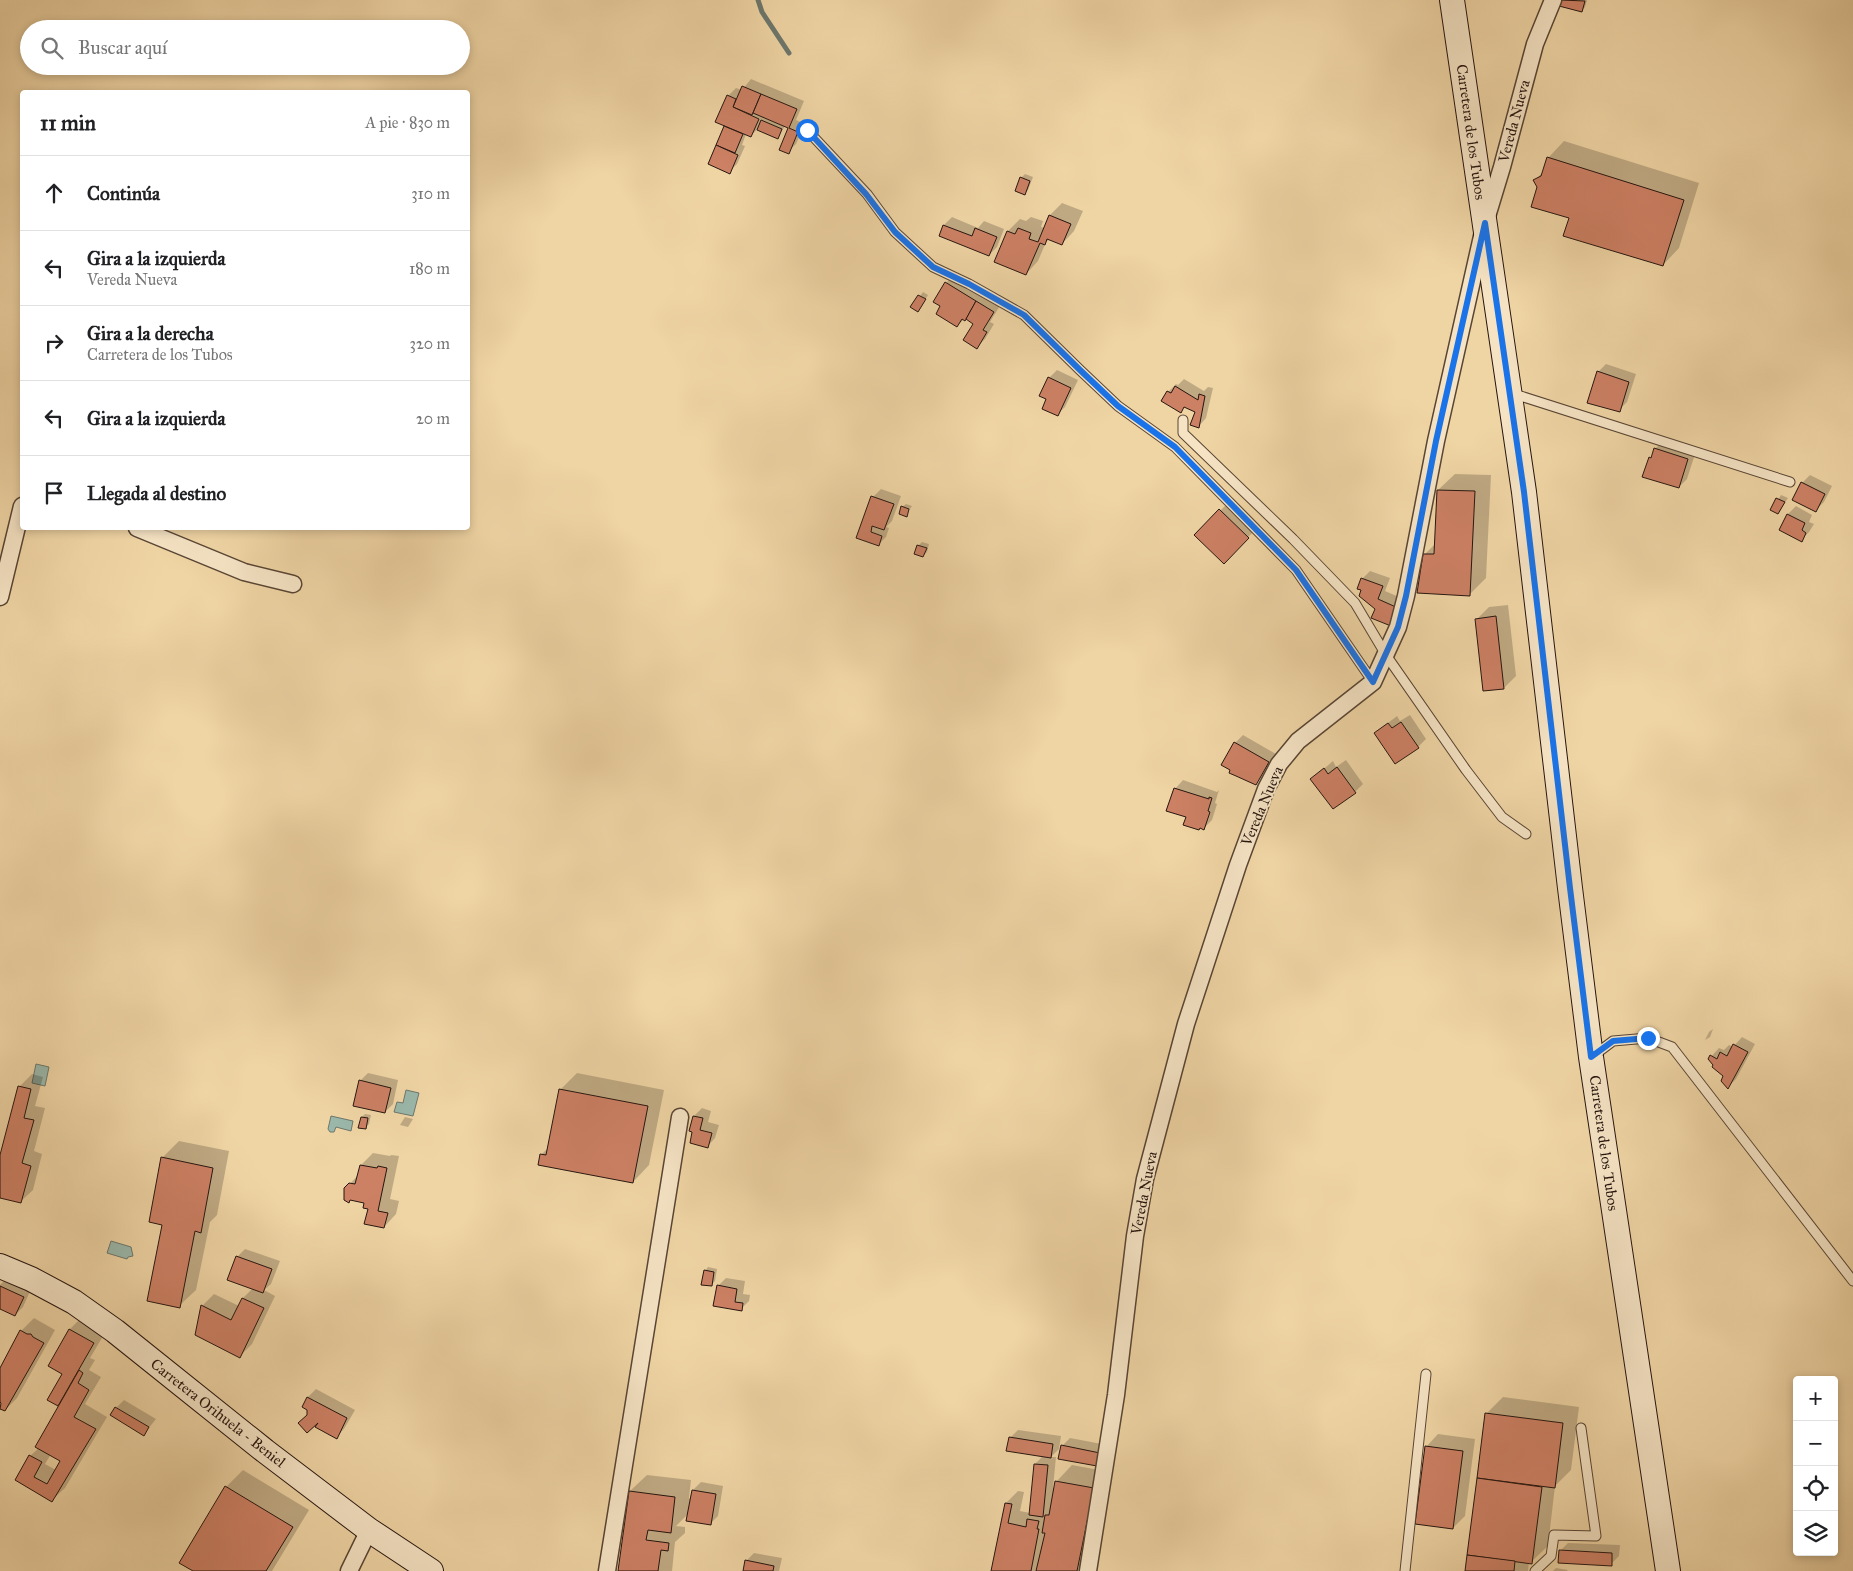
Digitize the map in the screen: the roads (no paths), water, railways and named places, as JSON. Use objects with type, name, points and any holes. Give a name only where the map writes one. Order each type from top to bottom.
[{"type":"street","name":"Carretera de los Tubos","points":[[1452,0],[1524,492],[1591,1057],[1668,1571]]},
{"type":"street","name":"Vereda Nueva","points":[[1088,1571],[1116,1395],[1135,1236],[1144,1179],[1186,1024],[1221,912],[1266,789],[1279,764],[1298,741],[1373,682],[1398,627],[1406,596],[1436,441],[1485,223],[1535,44],[1553,0]]},
{"type":"street","points":[[0,597],[20,514]]},
{"type":"street","points":[[142,530],[244,572],[293,584]]},
{"type":"street","points":[[607,1571],[680,1117]]},
{"type":"street","name":"Carretera Orihuela - Beniel","points":[[0,1266],[74,1302],[115,1331],[265,1451],[369,1530],[417,1564],[431,1571]]},
{"type":"street","points":[[349,1571],[369,1530]]},
{"type":"lane","points":[[807,130],[866,194],[895,232],[933,267],[969,284],[1024,315],[1118,406],[1175,447],[1296,570],[1373,682]]},
{"type":"lane","points":[[1510,393],[1790,482]]},
{"type":"lane","points":[[1183,420],[1183,433],[1293,539],[1355,603],[1386,655],[1466,770],[1502,817],[1526,834]]},
{"type":"lane","points":[[1591,1057],[1613,1041],[1648,1038],[1672,1047],[1853,1281]]},
{"type":"lane","points":[[1405,1571],[1426,1374]]},
{"type":"lane","points":[[1535,1571],[1551,1556],[1554,1535],[1596,1536],[1581,1428]]},
{"type":"waterway","points":[[758,0],[762,12],[789,53]]}]
